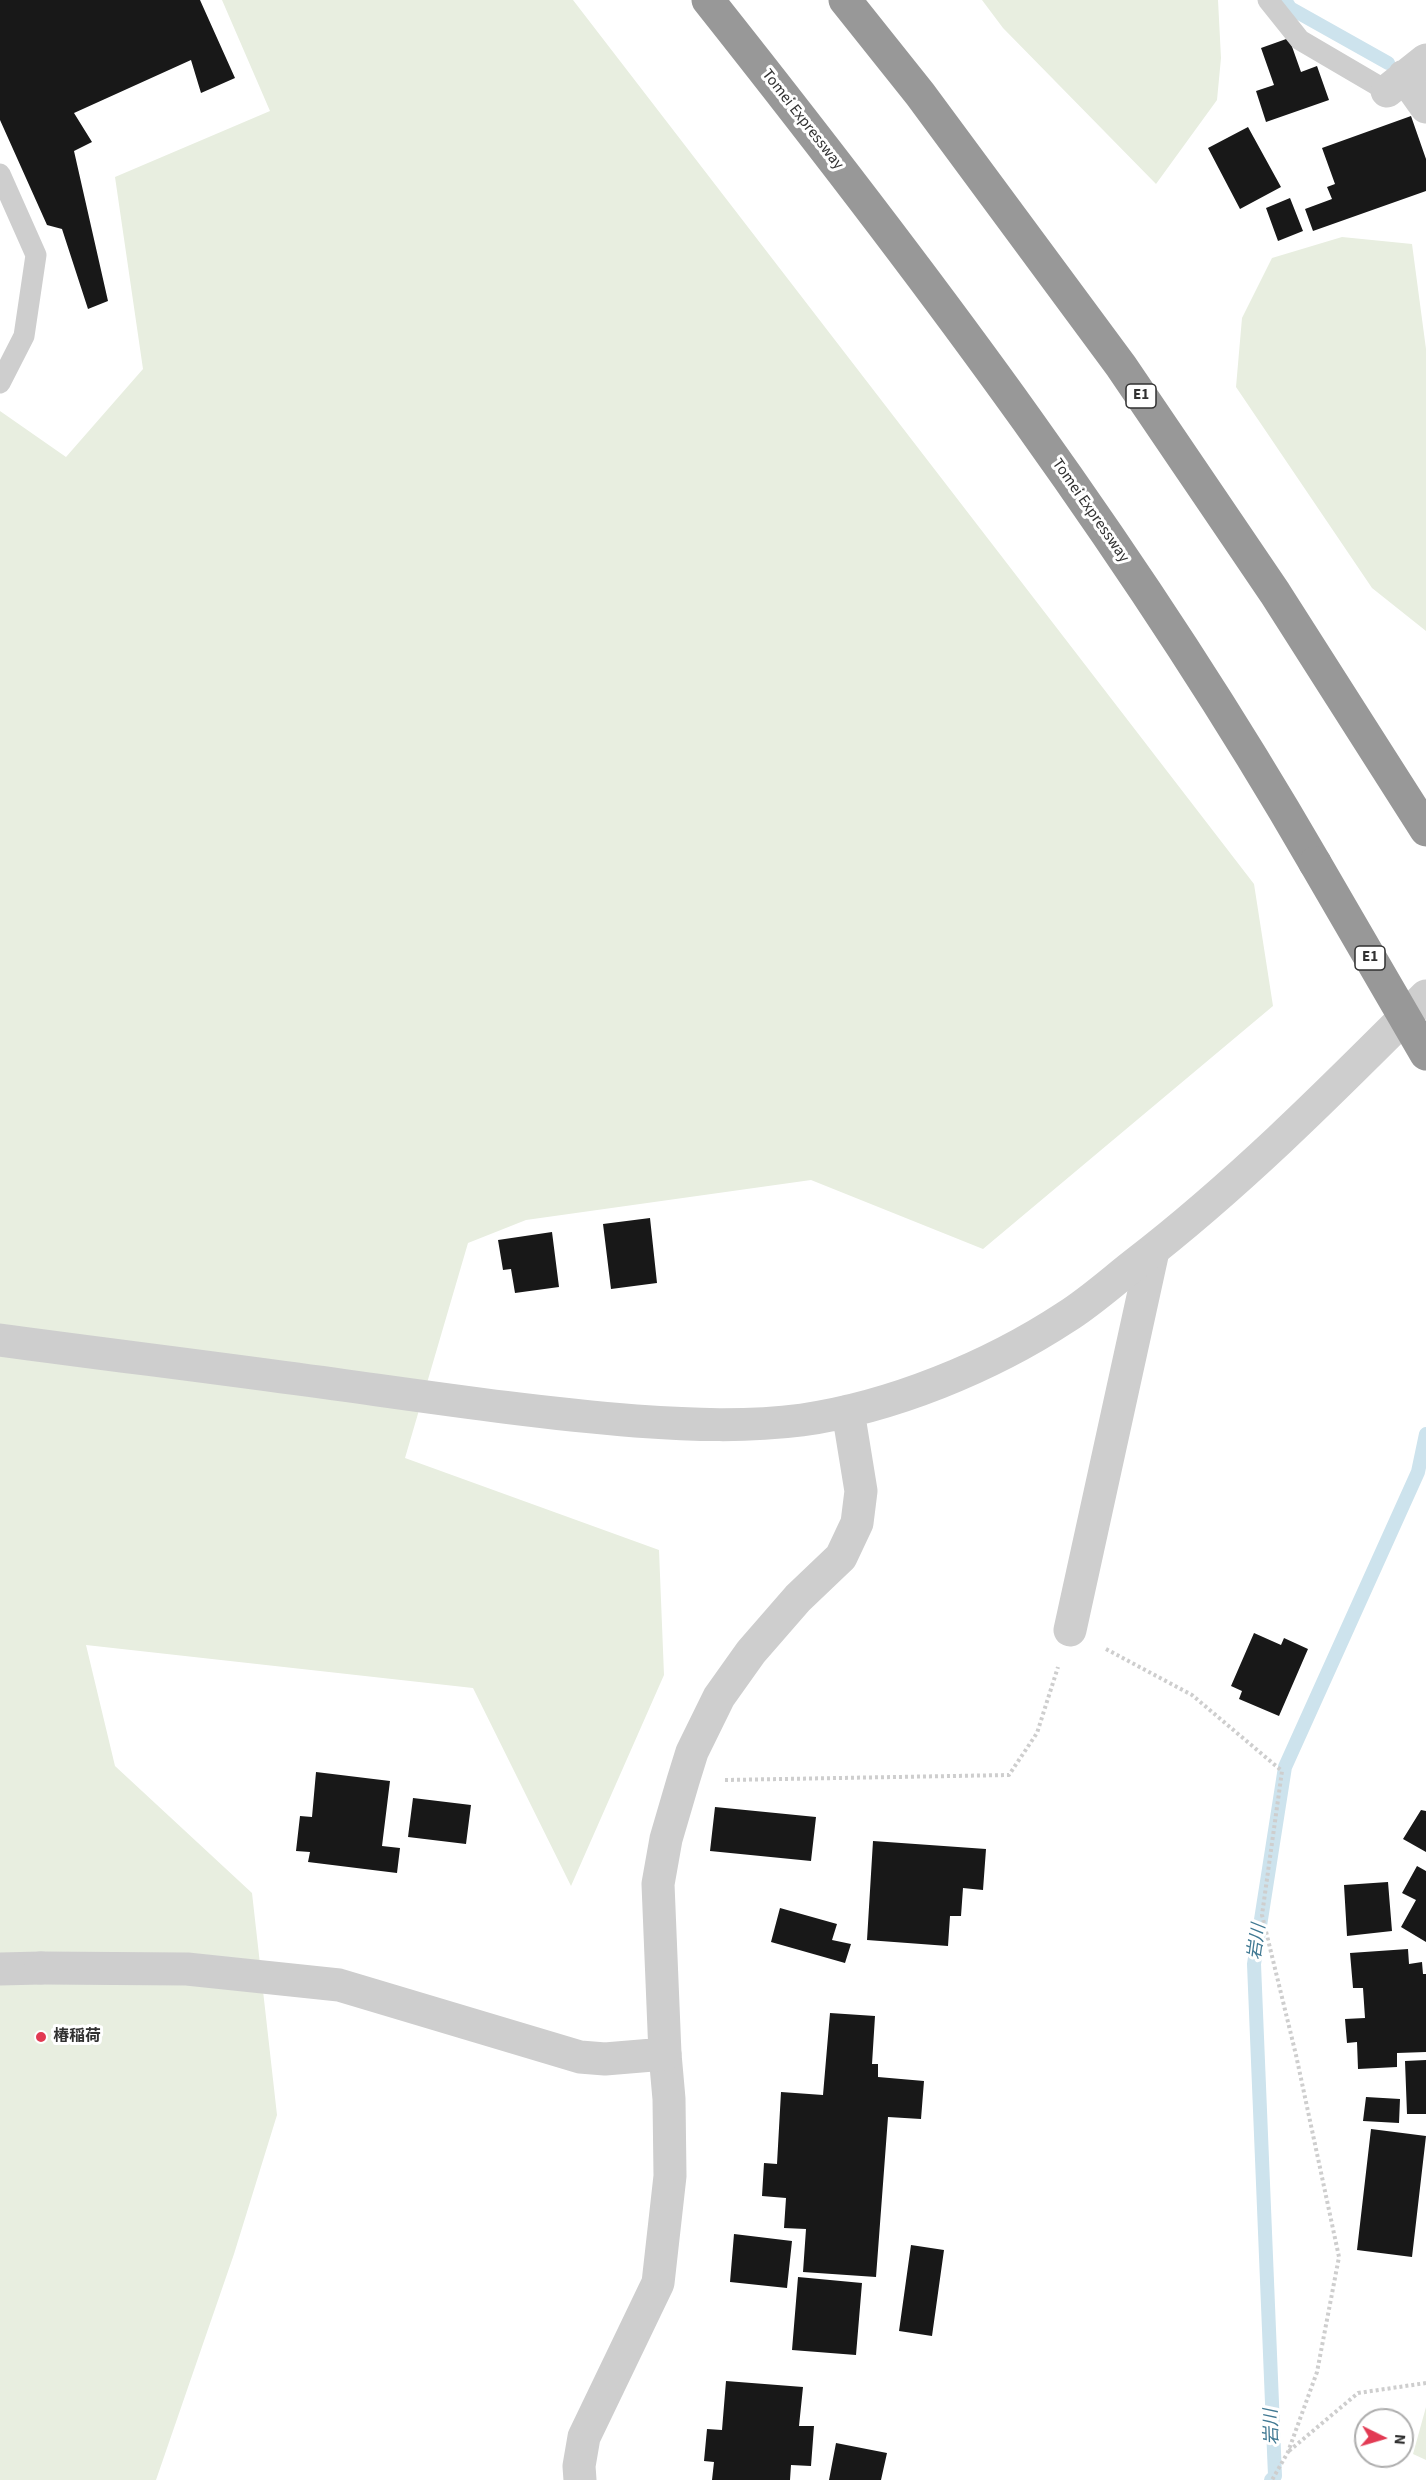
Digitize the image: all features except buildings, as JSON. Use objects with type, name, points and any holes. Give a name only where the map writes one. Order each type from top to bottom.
[{"type":"highway","name":"Tomei Expressway","points":[[708,0],[845,173],[1032,428],[1187,652],[1254,758],[1426,1054]]},
{"type":"highway","name":"E1","points":[[845,0],[920,93],[1121,366],[1275,593],[1420,819]]},
{"type":"street","points":[[1406,76],[1426,107]]},
{"type":"street","points":[[0,1340],[555,1415],[695,1425],[760,1424],[803,1420],[848,1412],[915,1393],[981,1364],[1066,1317],[1153,1251],[1304,1118],[1426,996]]},
{"type":"street","points":[[1070,1630],[1153,1251]]},
{"type":"street","points":[[580,2480],[579,2466],[584,2437],[657,2283],[670,2176],[669,2099],[658,1884],[666,1839],[692,1752],[719,1697],[751,1652],[798,1598],[841,1557],[857,1523],[861,1491],[848,1412]]},
{"type":"street","points":[[0,1969],[187,1969],[339,1985],[580,2056],[605,2059],[665,2054]]},
{"type":"lane","points":[[1268,0],[1300,40],[1406,76]]},
{"type":"lane","points":[[0,174],[36,255],[24,336],[0,383]]},
{"type":"path","points":[[683,1781],[1009,1775],[1037,1733],[1070,1630],[1192,1695],[1282,1771],[1262,1915],[1296,2055],[1339,2257],[1317,2372],[1288,2452],[1272,2480]]},
{"type":"path","points":[[1288,2452],[1358,2393],[1426,2383]]},
{"type":"shaded area","points":[[222,0],[573,0],[1254,884],[1273,1006],[983,1249],[811,1180],[526,1220],[468,1243],[405,1458],[659,1550],[664,1675],[571,1886],[473,1688],[86,1645],[115,1766],[252,1893],[277,2115],[234,2254],[156,2480],[0,2480],[0,411],[66,457],[143,369],[115,177],[270,111]]},
{"type":"shaded area","points":[[982,0],[1218,0],[1221,58],[1217,100],[1156,184],[1003,28]]},
{"type":"shaded area","points":[[1342,237],[1412,244],[1426,349],[1426,631],[1372,588],[1236,387],[1242,318],[1272,258]]},
{"type":"shaded area","points":[[1426,2407],[1426,2460],[1414,2454]]},
{"type":"waterway","points":[[1285,0],[1290,8],[1388,63]]},
{"type":"waterway","name":"岩川","points":[[1271,2480],[1275,2476],[1254,1964],[1285,1767],[1418,1472],[1426,1434]]},
{"type":"place","name":"椿稲荷","points":[[41,2037]]}]
